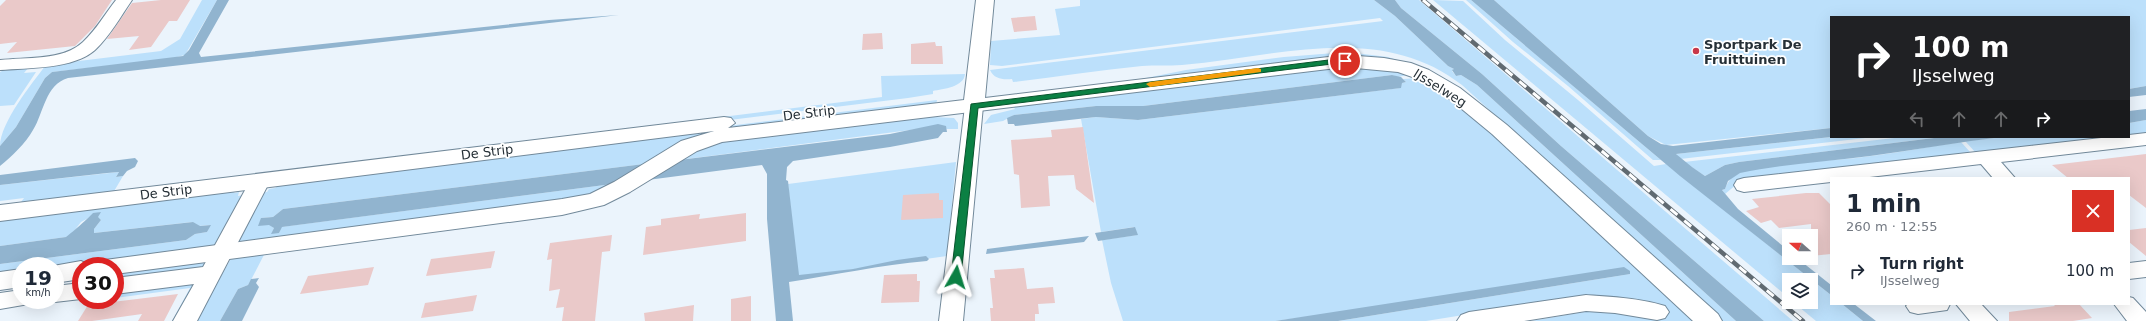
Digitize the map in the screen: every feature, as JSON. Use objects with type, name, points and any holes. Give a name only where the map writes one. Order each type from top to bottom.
[{"type":"street","points":[[0,65],[49,60],[80,52],[88,47],[124,0]]},
{"type":"street","points":[[951,321],[985,0]]},
{"type":"street","name":"IJsselweg","points":[[974,100],[1345,61],[1389,64],[1423,74],[1456,96],[1496,127],[1709,321]]},
{"type":"street","name":"De Strip","points":[[124,265],[562,207],[596,200],[622,187],[665,158],[689,146],[719,136],[974,100]]},
{"type":"street","name":"De Strip","points":[[0,213],[260,181],[974,100]]},
{"type":"street","points":[[1744,185],[2146,139]]},
{"type":"street","points":[[1985,157],[2004,177]]},
{"type":"street","points":[[185,321],[260,181]]},
{"type":"street","points":[[2130,272],[2146,269]]},
{"type":"street","points":[[124,285],[211,274]]},
{"type":"street","points":[[0,281],[12,279]]},
{"type":"street","points":[[0,301],[12,299]]},
{"type":"street","points":[[1469,321],[1586,303],[1615,305],[1657,312]]},
{"type":"street","points":[[1968,305],[1985,321]]},
{"type":"street","points":[[2126,305],[2140,321]]},
{"type":"shaded area","points":[[202,0],[217,0],[185,55],[169,59],[52,72],[45,78],[16,127],[0,146],[1,137],[11,115],[25,92],[46,65],[161,51],[180,39]]},
{"type":"shaded area","points":[[217,0],[229,0],[199,53],[201,57],[549,20],[619,15],[68,78],[54,87],[46,100],[37,123],[30,135],[18,150],[0,166],[0,146],[16,127],[45,78],[52,72],[183,56],[189,50]]},
{"type":"shaded area","points":[[1080,0],[1374,0],[1395,16],[1448,66],[1454,69],[1452,71],[1456,76],[1461,75],[1477,85],[1736,321],[1720,321],[1462,85],[1430,65],[1397,54],[1362,48],[1326,48],[1290,51],[1182,65],[1126,68],[1013,82],[1012,79],[1002,79],[996,77],[990,70],[1383,21],[1380,18],[1002,66],[990,65],[991,41],[1060,35],[1055,9],[1080,6]]},
{"type":"shaded area","points":[[1374,0],[1395,0],[1401,8],[1482,74],[1561,146],[1764,321],[1736,321],[1477,85],[1461,75],[1456,76],[1452,70],[1454,69],[1448,66],[1395,16]]},
{"type":"shaded area","points":[[1395,0],[1419,0],[1793,321],[1764,321],[1561,146],[1482,74],[1401,8]]},
{"type":"shaded area","points":[[1433,0],[1463,1],[1505,40],[1578,100],[1654,166],[1666,164],[1782,256],[1782,265],[1793,265],[1803,273],[1782,273],[1782,292]]},
{"type":"shaded area","points":[[1466,0],[1471,0],[1661,160],[1653,160],[1568,86],[1513,42]]},
{"type":"shaded area","points":[[1471,0],[1494,0],[1648,136],[1661,144],[1673,146],[1830,128],[1830,137],[1676,154],[1705,176],[1725,165],[1739,162],[1934,138],[1994,138],[1870,156],[1788,165],[1740,173],[1728,181],[1725,189],[1722,190],[1738,209],[1782,245],[1782,256],[1680,176]]},
{"type":"shaded area","name":"Sportpark De Fruittuinen","points":[[1494,0],[2146,0],[2146,86],[2130,89],[2130,16],[1830,16],[1830,128],[1666,145],[1648,136]]},
{"type":"shaded area","points":[[1347,52],[1388,57],[1409,64],[1392,62],[1012,95],[1141,79],[1186,70],[1284,57]]},
{"type":"shaded area","points":[[1345,63],[1412,74],[1398,77],[1392,75],[1143,106],[1096,106],[1014,115],[1003,121],[984,124],[991,115],[1015,109],[1013,106]]},
{"type":"shaded area","points":[[30,66],[24,73],[36,72],[14,105],[0,106],[0,72],[2,71],[0,71],[0,67]]},
{"type":"shaded area","points":[[965,74],[964,78],[957,85],[933,91],[933,94],[908,98],[219,183],[59,200],[21,202],[24,198],[0,201],[0,185],[119,172],[116,177],[123,176],[113,193],[882,97],[881,76]]},
{"type":"shaded area","points":[[1392,75],[1401,77],[1406,82],[1402,83],[1401,88],[1138,120],[1096,117],[1015,126],[1014,124],[1008,124],[1007,118],[1014,115],[1096,106],[1143,106]]},
{"type":"shaded area","points":[[1420,78],[1433,84],[1478,120],[1697,321],[1531,321],[1584,312],[1605,311],[1659,320],[1662,307],[1575,297],[1426,321],[1338,321],[1630,274],[1275,321],[1123,321],[1111,283],[1102,240],[1137,235],[1134,227],[1101,232],[1081,119],[1096,117],[1138,120],[1400,88],[1402,83],[1406,82],[1403,79]]},
{"type":"shaded area","points":[[2146,86],[2146,95],[2130,97],[2130,89]]},
{"type":"shaded area","points":[[937,100],[936,105],[719,132],[652,163],[283,209],[273,217],[261,218],[274,228],[272,233],[279,233],[281,227],[620,183],[600,194],[235,247],[261,193],[275,188],[284,181]]},
{"type":"shaded area","points":[[2146,109],[2146,120],[2130,123],[2130,111]]},
{"type":"shaded area","points":[[933,114],[934,117],[954,118],[958,123],[958,129],[947,129],[941,126],[671,161],[703,144]]},
{"type":"shaded area","points":[[2146,120],[2146,134],[2130,136],[2130,123]]},
{"type":"shaded area","points":[[938,124],[946,126],[947,132],[943,132],[938,138],[890,147],[793,161],[787,167],[786,180],[788,181],[799,275],[853,269],[926,256],[929,259],[927,261],[789,282],[793,321],[776,321],[767,219],[767,174],[762,165],[640,181],[671,161],[890,134]]},
{"type":"shaded area","points":[[1830,137],[1865,138],[1680,159],[1676,154]]},
{"type":"shaded area","points":[[1894,138],[1934,138],[1739,162],[1725,165],[1705,176],[1684,162]]},
{"type":"shaded area","points":[[1994,138],[2107,138],[1976,153],[1965,141]]},
{"type":"shaded area","points":[[1961,142],[1971,153],[1743,179],[1725,194],[1722,190],[1725,189],[1729,181],[1735,175],[1755,168],[1869,156]]},
{"type":"shaded area","points":[[135,158],[138,161],[135,167],[127,171],[123,176],[116,177],[119,172],[0,185],[0,175]]},
{"type":"shaded area","points":[[956,162],[947,256],[798,277],[788,184]]},
{"type":"shaded area","points":[[652,163],[620,183],[282,227],[279,233],[271,234],[274,228],[269,225],[258,226],[261,218],[273,217],[283,209]]},
{"type":"shaded area","points":[[236,190],[234,193],[239,192],[238,196],[244,195],[217,249],[124,261],[124,257],[72,257],[72,266],[64,266],[64,257],[54,257],[186,240],[195,234],[207,232],[210,225],[199,226],[192,222],[94,233],[94,229],[101,220],[97,217],[100,212],[81,222],[71,235],[66,237],[0,246],[0,216]]},
{"type":"shaded area","points":[[101,212],[98,217],[101,220],[94,229],[94,233],[193,222],[200,226],[211,225],[207,232],[195,234],[186,240],[54,257],[12,257],[12,262],[0,264],[0,246],[66,237],[93,213]]},
{"type":"shaded area","points":[[1135,227],[1138,235],[1098,241],[1095,233]]},
{"type":"shaded area","points":[[1089,236],[1084,242],[986,254],[987,249]]},
{"type":"shaded area","points":[[267,249],[248,285],[238,289],[220,321],[195,321],[232,257]]},
{"type":"shaded area","points":[[212,256],[207,267],[124,279],[124,268]]},
{"type":"shaded area","points":[[12,262],[12,276],[0,278],[0,264]]},
{"type":"shaded area","points":[[1793,265],[1806,265],[1816,273],[1803,273]]},
{"type":"shaded area","points":[[1624,267],[1630,271],[1630,274],[1338,321],[1275,321]]},
{"type":"shaded area","points":[[1818,275],[1830,284],[1830,294],[1818,285]]},
{"type":"shaded area","points":[[259,278],[256,283],[259,287],[242,321],[220,321],[238,289],[248,285],[251,279]]},
{"type":"shaded area","points":[[202,279],[178,321],[172,321],[190,288],[124,297],[124,289]]},
{"type":"shaded area","points":[[1818,285],[1830,294],[1830,305],[1843,305],[1863,321],[1816,321],[1801,309],[1818,309]]},
{"type":"shaded area","points":[[1843,305],[1855,305],[1876,321],[1863,321]]},
{"type":"building","points":[[6,0],[112,0],[95,26],[75,46],[7,53],[17,42],[0,44],[0,6]]},
{"type":"building","points":[[161,0],[190,0],[177,21],[169,21],[151,47],[129,50],[139,36],[107,39],[132,3]]},
{"type":"building","points":[[1035,16],[1037,30],[1014,32],[1011,18]]},
{"type":"building","points":[[882,33],[883,49],[862,50],[863,34]]},
{"type":"building","points":[[935,42],[936,46],[942,46],[943,64],[911,64],[911,44]]},
{"type":"building","points":[[1083,127],[1094,203],[1076,189],[1074,175],[1048,176],[1050,206],[1021,208],[1019,175],[1014,174],[1011,140],[1052,137],[1051,130]]},
{"type":"building","points":[[2146,154],[2146,208],[2130,196],[2130,177],[2067,177],[2052,165]]},
{"type":"building","points":[[939,193],[939,200],[943,200],[943,218],[901,220],[903,195]]},
{"type":"building","points":[[1819,193],[1830,204],[1830,254],[1818,255],[1818,229],[1811,229],[1811,224],[1779,228],[1771,220],[1761,223],[1746,211],[1759,207],[1752,199]]},
{"type":"building","points":[[746,213],[746,241],[643,255],[646,227],[661,225],[661,219],[700,214],[699,219]]},
{"type":"building","points":[[2146,228],[2146,256],[2130,243],[2130,230]]},
{"type":"building","points":[[612,235],[610,251],[602,252],[595,321],[562,321],[564,307],[556,308],[560,289],[549,291],[552,259],[547,260],[550,243]]},
{"type":"building","points":[[495,251],[491,268],[426,276],[431,259]]},
{"type":"building","points":[[374,267],[368,285],[300,294],[308,276]]},
{"type":"building","points":[[1024,268],[1027,289],[1053,287],[1055,303],[1038,304],[1039,314],[1035,314],[1035,321],[991,321],[990,308],[993,308],[990,278],[995,278],[994,270]]},
{"type":"building","points":[[917,274],[917,281],[920,281],[919,302],[881,303],[884,275]]},
{"type":"building","points":[[178,294],[164,321],[138,321],[142,314],[92,321],[78,321],[86,309],[124,309],[124,301]]},
{"type":"building","points":[[477,295],[473,311],[421,318],[425,303]]},
{"type":"building","points":[[751,296],[751,321],[731,321],[731,299]]},
{"type":"building","points":[[694,305],[693,321],[645,321],[644,313]]},
{"type":"building","points":[[2054,305],[2080,305],[2092,318],[2073,321],[2009,321],[2009,312],[2055,306]]},
{"type":"railway","points":[[1423,0],[1803,321]]},
{"type":"slow traffic","points":[[1150,84],[1258,71]]},
{"type":"place","name":"Sportpark De Fruittuinen","points":[[1696,51]]},
{"type":"route","points":[[956,277],[974,106],[1345,61]]}]
